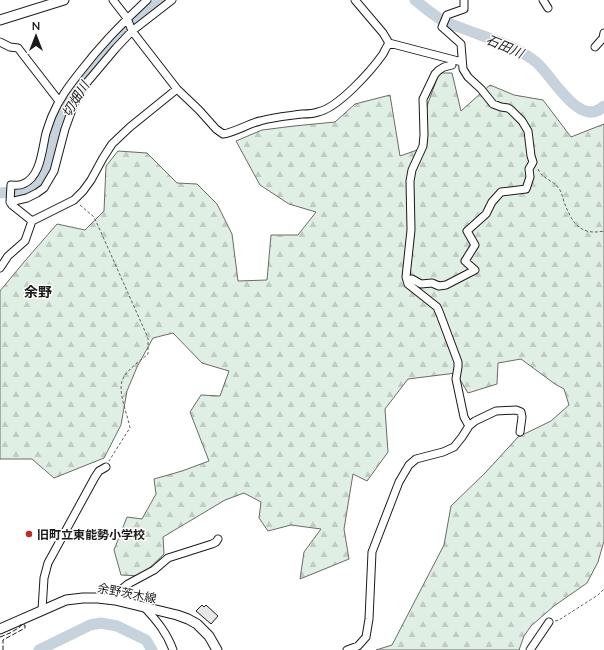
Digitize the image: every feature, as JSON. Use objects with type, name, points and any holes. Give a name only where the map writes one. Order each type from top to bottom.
[{"type":"main road","points":[[0,20],[64,0]]},
{"type":"main road","name":"余野茨木線","points":[[0,629],[66,600],[98,598],[127,603],[188,618],[197,624],[209,636],[217,650]]},
{"type":"street","points":[[112,0],[127,18],[132,30],[176,89],[199,110],[219,132],[223,134],[261,120],[318,112],[330,108],[342,99],[365,75],[384,53],[389,43]]},
{"type":"street","points":[[10,202],[11,185],[22,185],[28,181],[38,168],[46,133],[59,101],[65,91],[96,51],[127,18],[147,0]]},
{"type":"street","points":[[10,202],[27,198],[44,188],[54,171],[65,129],[78,93],[132,30],[172,0]]},
{"type":"street","points":[[355,0],[383,33],[389,43],[462,62]]},
{"type":"street","points":[[407,280],[412,279],[421,284],[432,283],[439,286],[446,285],[475,270],[464,261],[475,245],[467,231],[486,214],[492,202],[500,192],[520,191],[526,189],[530,177],[529,169],[533,162],[528,131],[522,121],[511,110],[493,104],[468,77],[463,69],[461,44],[442,27],[447,15],[464,9],[464,0]]},
{"type":"street","points":[[543,0],[548,8]]},
{"type":"street","points":[[595,47],[604,38],[604,33]]},
{"type":"street","points":[[0,42],[10,47],[18,48],[59,101]]},
{"type":"street","points":[[452,65],[439,70],[423,99],[423,146],[412,170],[410,181],[410,230],[406,276],[408,284],[437,307],[440,314],[458,362],[456,379],[464,417],[469,426]]},
{"type":"street","points":[[0,268],[8,256],[25,241],[32,221],[74,200],[91,180],[112,144],[176,89]]},
{"type":"street","points":[[10,202],[32,221]]},
{"type":"street","points":[[347,650],[358,646],[366,637],[369,619],[372,552],[399,482],[409,464],[416,459],[443,452],[454,447],[469,426],[475,421],[496,411],[516,410],[521,412],[522,417],[520,432]]},
{"type":"street","points":[[42,610],[44,578],[48,563],[94,477],[99,471],[106,467]]},
{"type":"street","points":[[127,603],[128,599],[120,594],[122,589],[128,584],[154,570],[168,558],[212,544],[218,539]]},
{"type":"street","points":[[145,608],[162,627],[173,650]]},
{"type":"street","points":[[530,650],[549,622]]},
{"type":"path","points":[[533,162],[542,175],[552,181],[559,190],[574,223],[583,230],[596,233],[604,231]]},
{"type":"path","points":[[74,200],[94,217],[148,338],[148,354],[126,374],[122,382],[122,398],[130,428],[106,467]]},
{"type":"path","points":[[549,622],[559,620],[598,595],[604,589]]},
{"type":"green space","points":[[439,73],[452,73],[461,111],[490,85],[514,95],[543,100],[571,137],[604,124],[604,541],[598,562],[587,583],[554,606],[531,626],[524,636],[519,650],[376,650],[392,645],[444,545],[451,506],[486,472],[518,437],[551,421],[569,405],[564,389],[521,359],[498,363],[497,384],[468,393],[456,373],[408,379],[385,409],[388,452],[367,481],[353,474],[344,529],[349,559],[300,579],[304,552],[321,529],[291,525],[268,531],[259,518],[261,502],[244,493],[225,500],[163,537],[164,554],[141,576],[121,575],[114,550],[127,517],[142,519],[156,494],[154,479],[209,461],[190,412],[201,395],[220,396],[229,371],[202,363],[173,333],[153,338],[137,367],[127,391],[121,425],[104,458],[54,478],[32,459],[0,459],[0,291],[57,224],[85,230],[104,211],[106,166],[118,151],[147,153],[177,183],[197,184],[217,204],[232,234],[238,281],[267,280],[271,235],[298,235],[316,212],[289,204],[260,185],[236,141],[262,130],[335,122],[355,104],[390,95],[400,156],[420,149],[427,106]]},
{"type":"building","points":[[202,605],[204,607],[206,605],[218,616],[211,624],[196,611]]},
{"type":"waterway","name":"切畑川","points":[[0,193],[31,188],[41,179],[48,166],[60,122],[66,108],[79,87],[112,47],[161,0]]},
{"type":"waterway","name":"石田川","points":[[415,0],[435,16],[446,22],[499,42],[528,56],[543,69],[558,88],[576,106],[586,111],[595,112],[604,106]]},
{"type":"waterway","points":[[39,650],[90,625],[101,623],[117,626],[146,640],[152,650]]},
{"type":"fence","points":[[0,637],[10,633],[20,627],[20,625],[25,625],[25,628],[3,640],[3,650]]},
{"type":"place","name":"旧町立東能勢小学校","points":[[29,534]]},
{"type":"district","name":"余野","points":[[38,291]]}]
